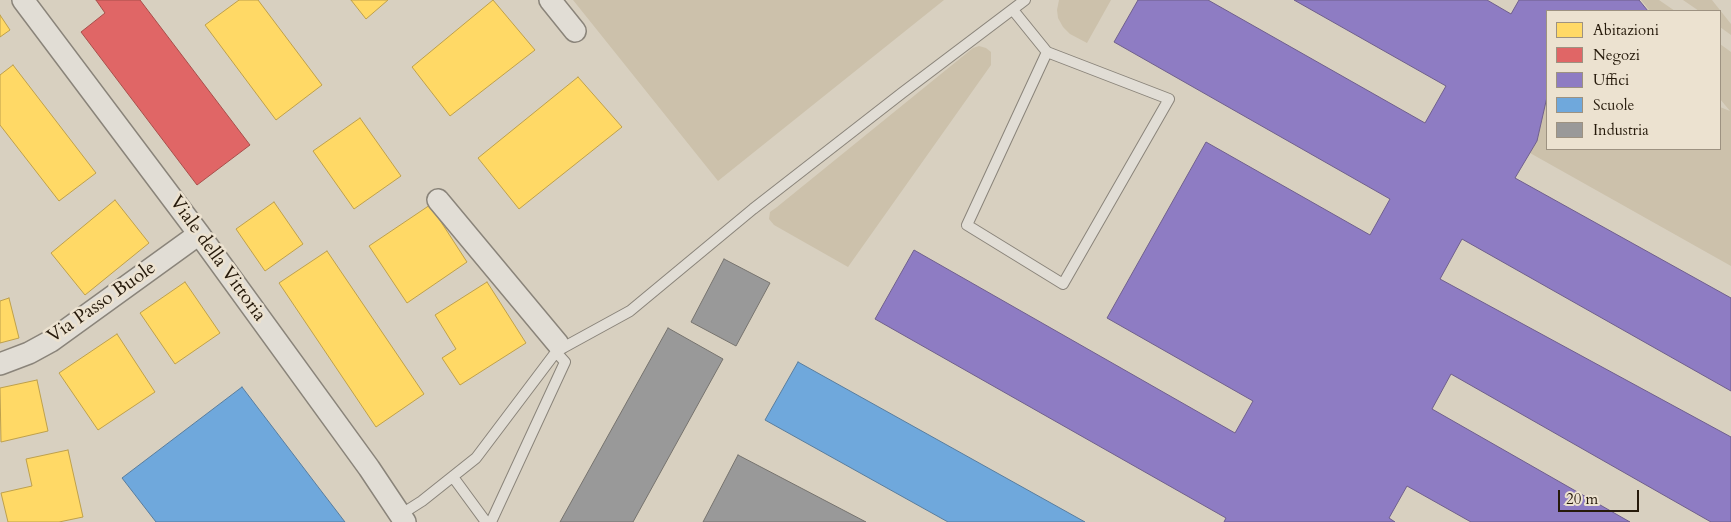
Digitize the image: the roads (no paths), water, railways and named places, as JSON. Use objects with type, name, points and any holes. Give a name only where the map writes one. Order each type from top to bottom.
[{"type":"street","name":"Viale della Vittoria","points":[[23,0],[199,234],[369,468],[403,519]]},
{"type":"street","points":[[550,0],[575,31]]},
{"type":"street","points":[[438,200],[557,348]]},
{"type":"street","name":"Via Passo Buole","points":[[0,364],[29,353],[51,341],[199,234]]},
{"type":"lane","points":[[403,519],[476,458],[557,348],[630,310],[753,209],[1025,0]]},
{"type":"lane","points":[[1013,10],[1047,52],[1169,100],[1063,284],[967,225],[1047,52]]},
{"type":"lane","points":[[491,522],[565,362],[557,348]]},
{"type":"lane","points":[[453,477],[486,522]]}]
